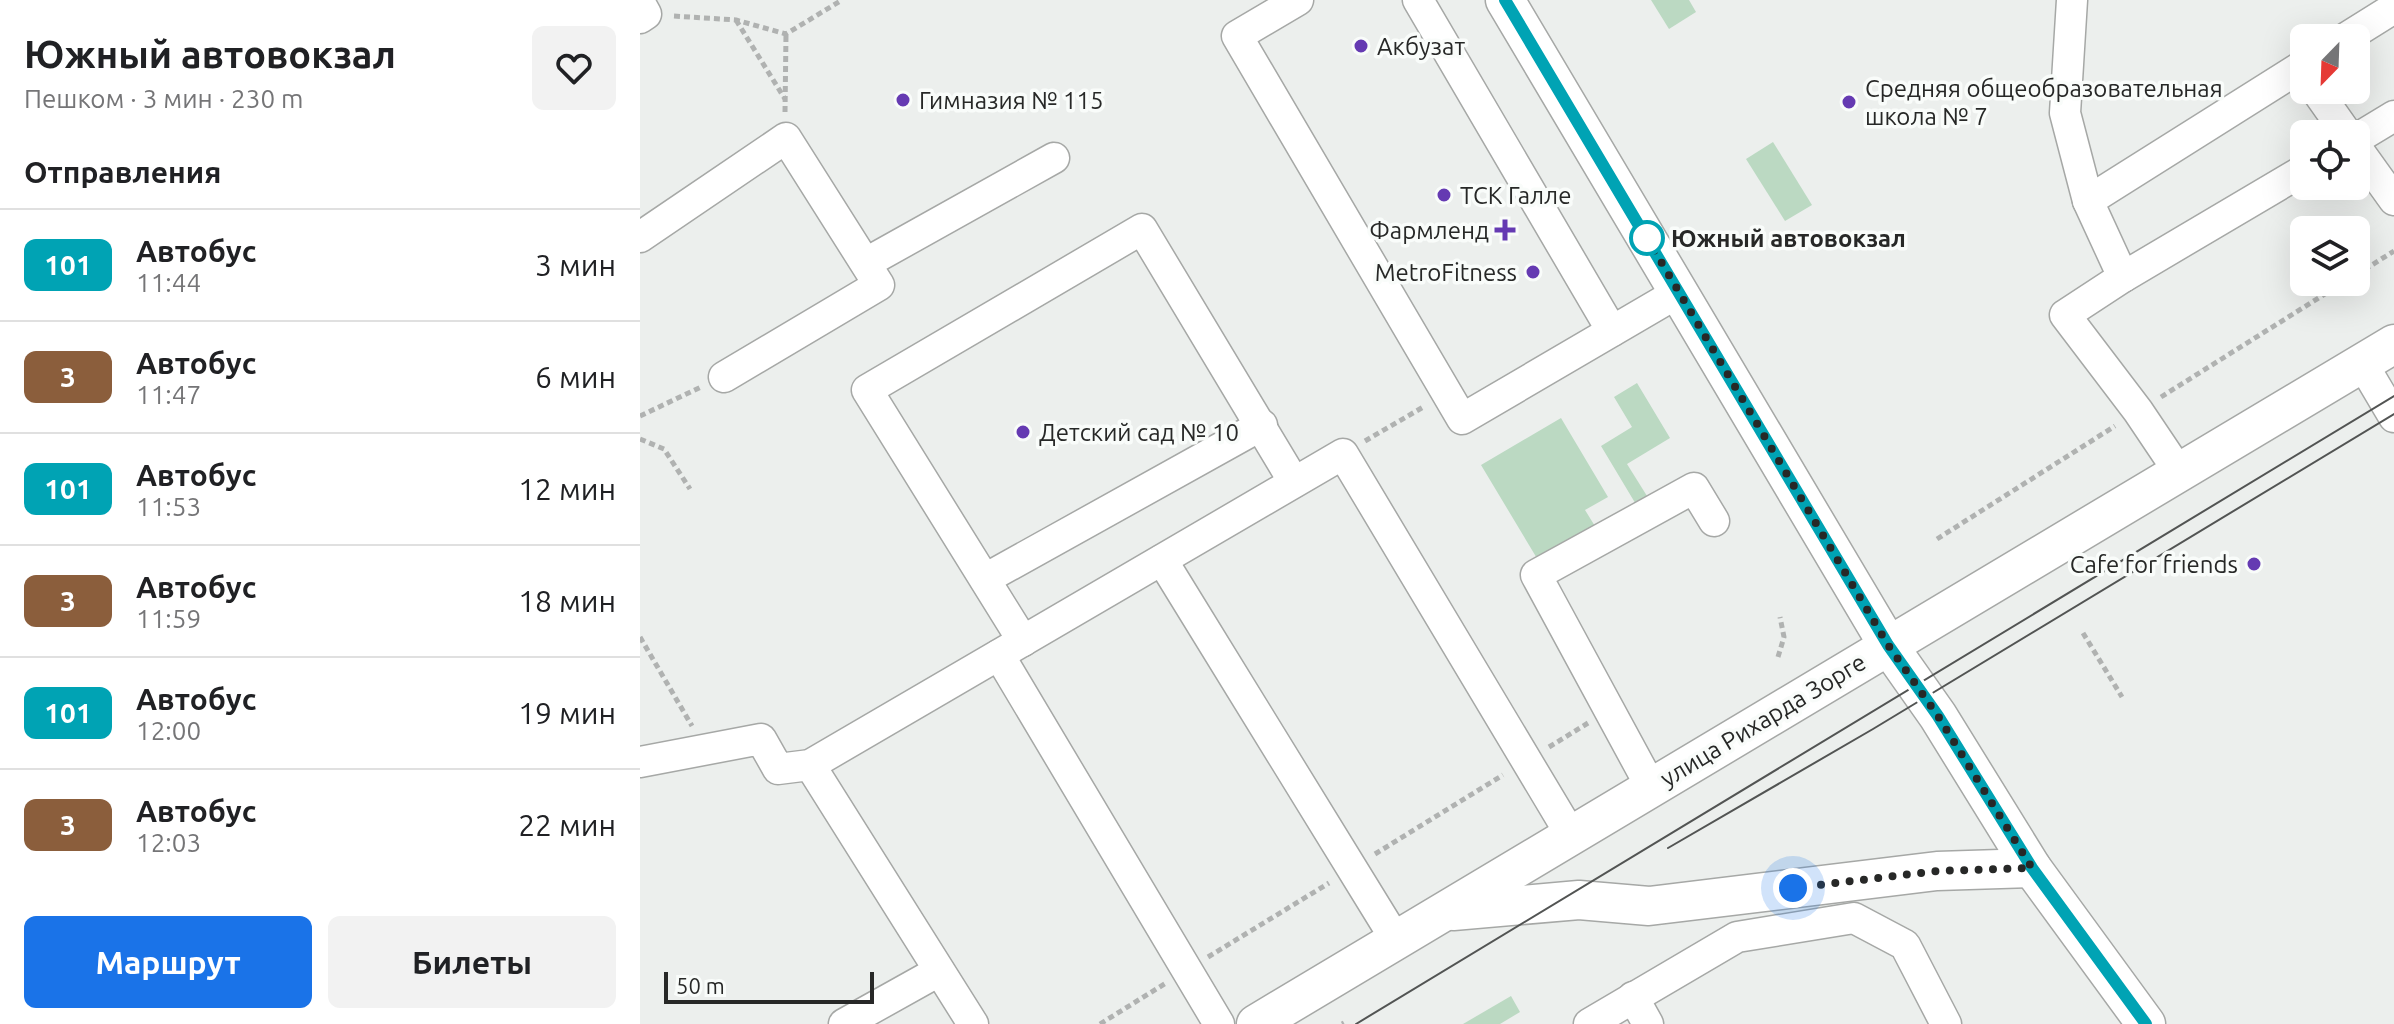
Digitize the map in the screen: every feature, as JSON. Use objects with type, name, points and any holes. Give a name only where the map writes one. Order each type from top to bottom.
[{"type":"main road","points":[[1505,0],[1888,645],[1938,716],[2032,868],[2136,1021]]},
{"type":"main road","name":"улица Рихарда Зорге","points":[[1256,1024],[2378,354]]},
{"type":"main road","points":[[1443,912],[1579,900],[1649,906],[1937,871],[2032,868]]},
{"type":"street","points":[[1298,0],[1237,36],[1462,419],[1679,292]]},
{"type":"street","points":[[1418,0],[1612,331]]},
{"type":"street","points":[[2072,0],[2065,113],[2088,201],[2123,277]]},
{"type":"street","points":[[2368,24],[2394,8]]},
{"type":"street","points":[[2088,201],[2290,83]]},
{"type":"street","points":[[2370,131],[2394,116]]},
{"type":"street","points":[[640,237],[786,138],[866,263],[879,285],[724,377]]},
{"type":"street","points":[[866,263],[1054,158]]},
{"type":"street","points":[[2370,167],[2394,200]]},
{"type":"street","points":[[2179,472],[2138,411],[2065,315],[2290,178]]},
{"type":"street","points":[[1219,1024],[1011,648],[985,579],[867,390],[1142,229],[1294,482]]},
{"type":"street","points":[[2378,354],[2394,417]]},
{"type":"street","points":[[985,579],[1262,425]]},
{"type":"street","points":[[640,762],[761,739],[778,769],[810,765],[1343,454],[1571,835]]},
{"type":"street","points":[[1651,787],[1536,575],[1694,488],[1714,521]]},
{"type":"street","points":[[1162,560],[1396,940]]},
{"type":"street","points":[[810,765],[973,1024]]},
{"type":"street","points":[[1589,1024],[1737,937],[1854,918],[1905,945],[1946,1024]]},
{"type":"street","points":[[844,1024],[939,971]]},
{"type":"street","points":[[1633,997],[1648,1024]]},
{"type":"path","points":[[642,12],[736,20],[786,34],[842,0]]},
{"type":"path","points":[[736,20],[785,100]]},
{"type":"path","points":[[786,34],[786,138]]},
{"type":"path","points":[[2370,266],[2394,251]]},
{"type":"path","points":[[640,416],[724,377]]},
{"type":"path","points":[[1343,454],[1445,394]]},
{"type":"path","points":[[640,439],[664,449],[690,489]]},
{"type":"path","points":[[1778,657],[1784,637],[1780,617]]},
{"type":"path","points":[[2083,633],[2122,697]]},
{"type":"path","points":[[640,637],[705,748]]},
{"type":"green space","points":[[1651,0],[1689,0],[1696,12],[1669,29]]},
{"type":"green space","points":[[1773,142],[1812,205],[1785,221],[1746,159]]},
{"type":"green space","points":[[1637,383],[1670,438],[1627,464],[1652,504],[1640,511],[1601,446],[1632,427],[1614,397]]},
{"type":"green space","points":[[1561,418],[1608,497],[1585,510],[1598,531],[1541,565],[1481,465]]},
{"type":"green space","points":[[1511,996],[1520,1012],[1500,1024],[1463,1024]]},
{"type":"tram line","points":[[1356,1024],[2394,396]]},
{"type":"tram line","points":[[1668,848],[1873,729],[2394,414]]},
{"type":"bus line","name":"101","points":[[1505,0],[1888,645],[1938,716],[2032,868],[2146,1024]]},
{"type":"place","name":"Акбузат","points":[[1361,46]]},
{"type":"place","name":"Гимназия № 115","points":[[903,100]]},
{"type":"place","name":"Средняя общеобразовательная школа № 7","points":[[1849,102]]},
{"type":"place","name":"ТСК Галле","points":[[1444,195]]},
{"type":"place","name":"Фармленд","points":[[1505,230]]},
{"type":"place","name":"Южный автовокзал","points":[[1647,238]]},
{"type":"place","name":"MetroFitness","points":[[1533,272]]},
{"type":"place","name":"Детский сад № 10","points":[[1023,432]]},
{"type":"place","name":"Cafe for friends","points":[[2254,564]]},
{"type":"route","points":[[1647,238],[1888,645],[1938,716],[2032,868],[1937,871],[1793,888]]}]
